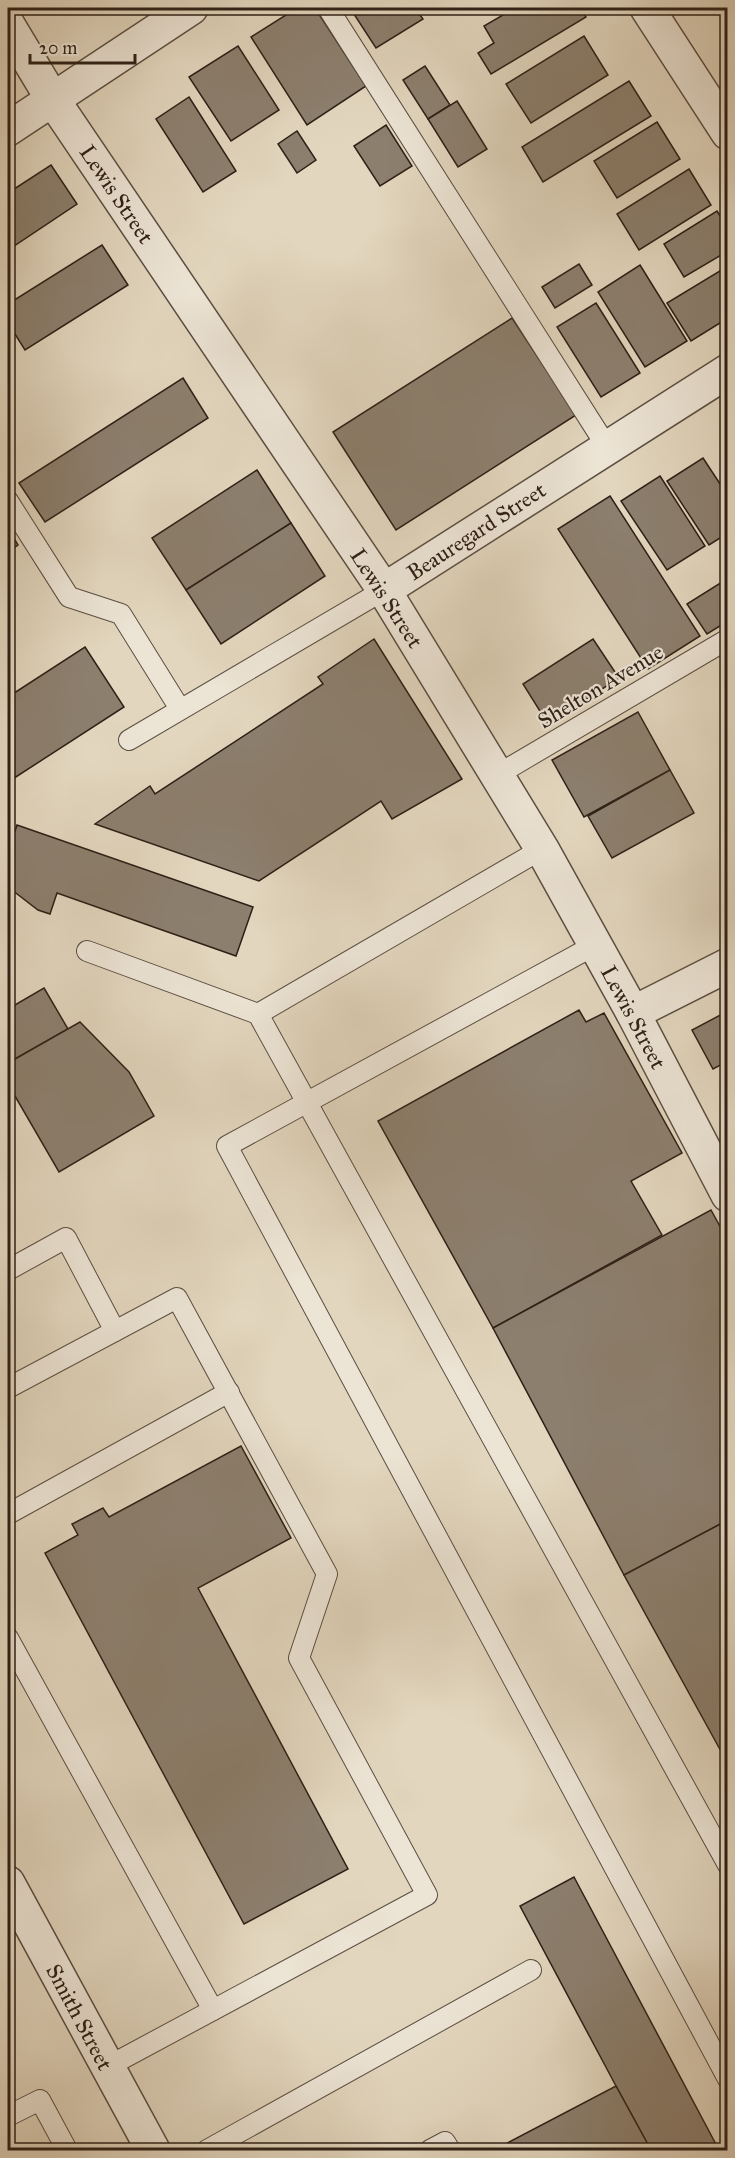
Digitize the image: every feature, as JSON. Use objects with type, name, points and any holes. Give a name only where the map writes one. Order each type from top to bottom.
[{"type":"street","points":[[8,129],[191,8]]},
{"type":"street","points":[[647,8],[728,133]]},
{"type":"street","name":"Lewis Street","points":[[8,25],[53,100],[384,590],[542,849],[633,1013],[728,1195]]},
{"type":"street","name":"Beauregard Street","points":[[384,590],[728,371]]},
{"type":"street","points":[[633,1013],[728,965]]},
{"type":"street","name":"Smith Street","points":[[8,1883],[107,2067],[148,2149]]},
{"type":"lane","points":[[328,8],[607,447]]},
{"type":"lane","points":[[8,501],[69,597],[121,614],[180,709]]},
{"type":"lane","name":"Beauregard Street","points":[[129,740],[384,590]]},
{"type":"lane","name":"Shelton Avenue","points":[[497,775],[728,639]]},
{"type":"lane","points":[[258,1014],[542,849]]},
{"type":"lane","points":[[595,945],[227,1146],[728,2079]]},
{"type":"lane","points":[[87,951],[258,1014],[728,1865]]},
{"type":"lane","points":[[8,1270],[66,1238],[115,1331]]},
{"type":"lane","points":[[8,1388],[177,1298],[327,1574],[299,1658],[427,1895],[107,2067]]},
{"type":"lane","points":[[8,1514],[229,1392]]},
{"type":"lane","points":[[8,1638],[213,2010]]},
{"type":"lane","points":[[207,2151],[531,1970]]},
{"type":"lane","points":[[8,2116],[40,2100],[67,2151]]},
{"type":"lane","points":[[430,2151],[445,2142],[450,2151]]},
{"type":"building","points":[[297,8],[315,8],[366,86],[307,125],[251,37]]},
{"type":"building","points":[[350,8],[415,8],[423,19],[376,48]]},
{"type":"building","points":[[515,8],[580,8],[586,17],[491,74],[478,53],[494,43],[484,26]]},
{"type":"building","points":[[728,8],[728,28],[718,12]]},
{"type":"building","points":[[584,36],[608,75],[531,123],[506,84]]},
{"type":"building","points":[[238,46],[279,110],[231,141],[189,77]]},
{"type":"building","points":[[425,66],[450,105],[428,119],[403,80]]},
{"type":"building","points":[[629,81],[651,116],[543,182],[522,147]]},
{"type":"building","points":[[189,97],[236,171],[203,192],[156,119]]},
{"type":"building","points":[[457,101],[487,149],[458,167],[428,119]]},
{"type":"building","points":[[657,122],[680,159],[617,198],[594,161]]},
{"type":"building","points":[[386,125],[412,166],[380,186],[354,146]]},
{"type":"building","points":[[297,131],[316,160],[297,173],[278,144]]},
{"type":"building","points":[[51,165],[77,204],[8,250],[8,193]]},
{"type":"building","points":[[689,169],[711,205],[639,250],[617,214]]},
{"type":"building","points":[[717,211],[728,228],[728,251],[684,277],[664,244]]},
{"type":"building","points":[[102,245],[128,285],[25,350],[8,323],[8,304]]},
{"type":"building","points":[[579,264],[592,285],[555,308],[542,287]]},
{"type":"building","points":[[640,265],[687,341],[645,367],[598,292]]},
{"type":"building","points":[[728,266],[728,318],[691,341],[667,303]]},
{"type":"building","points":[[596,303],[640,373],[601,397],[557,327]]},
{"type":"building","points":[[512,318],[576,415],[396,530],[333,432]]},
{"type":"building","points":[[183,378],[208,418],[45,522],[19,483]]},
{"type":"building","points":[[703,458],[728,496],[728,533],[709,545],[667,481]]},
{"type":"building","points":[[257,470],[291,523],[186,590],[152,538]]},
{"type":"building","points":[[660,476],[705,546],[667,570],[621,501]]},
{"type":"building","points":[[610,496],[700,636],[648,669],[558,529]]},
{"type":"building","points":[[291,523],[325,576],[221,644],[186,590]]},
{"type":"building","points":[[8,528],[18,545],[8,552]]},
{"type":"building","points":[[722,582],[728,591],[728,621],[707,634],[687,604]]},
{"type":"building","points":[[374,639],[462,779],[392,819],[381,801],[259,881],[95,824],[150,786],[155,794],[323,684],[318,677]]},
{"type":"building","points":[[593,639],[619,678],[548,724],[523,684]]},
{"type":"building","points":[[85,647],[124,707],[8,782],[8,697]]},
{"type":"building","points":[[638,712],[670,770],[584,817],[552,760]]},
{"type":"building","points":[[670,770],[694,813],[612,858],[588,816]]},
{"type":"building","points":[[17,825],[253,907],[236,956],[57,893],[50,914],[38,910],[8,887],[8,853]]},
{"type":"building","points":[[44,988],[68,1029],[8,1063],[8,1009]]},
{"type":"building","points":[[579,1010],[586,1022],[604,1013],[682,1153],[631,1181],[662,1235],[493,1328],[378,1121]]},
{"type":"building","points":[[728,1011],[728,1061],[713,1069],[692,1030]]},
{"type":"building","points":[[80,1022],[129,1072],[154,1116],[59,1172],[8,1084],[8,1063]]},
{"type":"building","points":[[711,1210],[728,1241],[728,1520],[624,1575],[493,1328]]},
{"type":"building","points":[[241,1446],[291,1538],[198,1588],[348,1869],[244,1924],[45,1553],[78,1535],[72,1524],[103,1508],[109,1517]]},
{"type":"building","points":[[728,1520],[728,1764],[624,1575]]},
{"type":"building","points":[[574,1877],[719,2150],[651,2150],[520,1906]]},
{"type":"building","points":[[616,2086],[651,2150],[494,2150]]}]
